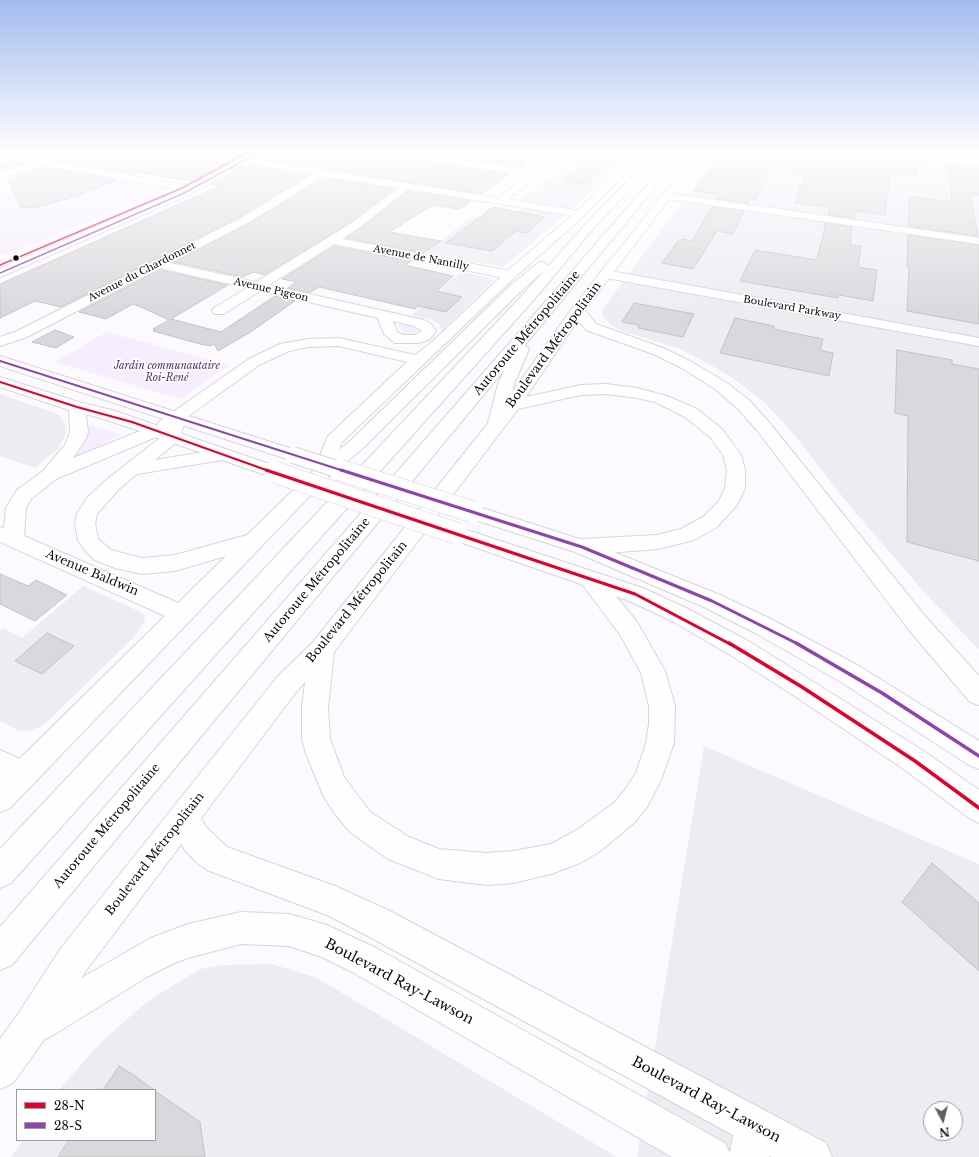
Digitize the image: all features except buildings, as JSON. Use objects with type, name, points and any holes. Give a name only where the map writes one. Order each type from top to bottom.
[{"type":"main road","points":[[4,266],[145,206]]},
{"type":"main road","name":"Avenue du Chardonnet","points":[[7,340],[159,264],[270,206]]},
{"type":"main road","points":[[219,311],[256,286],[332,240],[381,206]]},
{"type":"main road","points":[[531,206],[580,214]]},
{"type":"main road","points":[[322,472],[334,440],[510,275],[588,206]]},
{"type":"main road","name":"Autoroute Métropolitaine","points":[[0,872],[529,297],[586,230],[609,206]]},
{"type":"main road","name":"Autoroute Métropolitaine","points":[[0,953],[634,206]]},
{"type":"main road","name":"Boulevard Métropolitain","points":[[0,1070],[31,1028],[73,960],[287,684],[322,649],[512,405],[578,310],[658,206]]},
{"type":"main road","points":[[736,206],[979,241]]},
{"type":"main road","points":[[0,798],[11,769],[182,614],[322,472],[362,440],[516,288],[586,230]]},
{"type":"main road","name":"Avenue de Nantilly","points":[[332,240],[510,275]]},
{"type":"main road","name":"Avenue Pigeon","points":[[159,264],[384,316]]},
{"type":"main road","name":"Boulevard Parkway","points":[[605,274],[979,342]]},
{"type":"main road","points":[[578,310],[592,327],[658,351],[685,364],[721,386],[744,404],[762,424],[917,623],[979,694]]},
{"type":"main road","points":[[498,423],[506,384],[532,326]]},
{"type":"main road","points":[[255,540],[192,559],[159,565],[128,564],[103,555],[94,549],[88,541],[85,523],[87,514],[100,495],[132,469],[178,418],[254,362],[273,352],[290,346],[319,342],[339,342],[418,360]]},
{"type":"main road","points":[[0,361],[582,547],[712,601],[792,641],[882,693],[979,756]]},
{"type":"main road","points":[[0,382],[76,407],[106,414],[164,433],[222,455],[635,594],[654,602],[741,649],[878,737],[979,808]]},
{"type":"main road","points":[[512,405],[581,390],[616,390],[641,394],[672,403],[701,419],[723,440],[732,455],[736,470],[735,488],[727,505],[710,522],[687,535],[657,542],[582,547]]},
{"type":"main road","points":[[7,537],[19,502],[33,487],[49,475],[73,447],[79,432],[76,407]]},
{"type":"main road","points":[[49,475],[164,433]]},
{"type":"main road","points":[[132,469],[222,455]]},
{"type":"main road","name":"Avenue Baldwin","points":[[7,537],[182,614]]},
{"type":"main road","points":[[322,649],[315,707],[316,739],[320,754],[334,787],[345,804],[360,822],[399,848],[439,864],[487,869],[513,867],[545,861],[569,852],[588,841],[624,813],[637,797],[647,780],[660,743],[662,706],[653,671],[629,628],[590,580]]},
{"type":"main road","name":"Boulevard Ray-Lawson","points":[[184,817],[195,838],[206,850],[218,859],[335,902],[378,923],[751,1141],[812,1157]]},
{"type":"main road","name":"Boulevard Ray-Lawson","points":[[31,1028],[163,950],[188,941],[241,928],[289,930],[327,942],[366,961],[711,1157]]},
{"type":"shaded area","points":[[521,206],[576,206],[503,267],[425,253],[473,216],[504,221],[521,209]]},
{"type":"shaded area","points":[[679,206],[979,206],[979,650],[924,592],[849,505],[793,433],[763,401],[731,377],[680,349],[619,330],[611,325],[602,315],[602,310]]},
{"type":"shaded area","points":[[461,272],[487,277],[493,281],[441,331],[440,325],[433,320],[412,315]]},
{"type":"shaded area","points":[[0,394],[59,415],[65,423],[66,434],[58,449],[35,468],[0,456]]},
{"type":"shaded area","points":[[83,586],[141,612],[145,616],[144,622],[135,636],[47,722],[40,727],[28,731],[19,731],[0,721],[0,631],[3,628],[22,638]]},
{"type":"shaded area","points":[[704,746],[979,864],[979,1157],[637,1157]]},
{"type":"shaded area","points":[[272,964],[317,978],[617,1157],[11,1157],[22,1141],[156,1141],[156,1089],[60,1089],[103,1040],[148,1001],[200,969],[225,965]]},
{"type":"green space","points":[[0,206],[126,206],[10,254],[0,255]]},
{"type":"green space","points":[[400,324],[414,327],[419,330],[413,335],[404,335],[398,325]]},
{"type":"green space","name":"Jardin communautaire Roi-René","points":[[107,332],[229,365],[180,399],[55,362]]},
{"type":"green space","points":[[89,425],[121,435],[70,460],[86,441]]},
{"type":"transit line","name":"28-N","points":[[0,265],[139,206]]},
{"type":"transit line","name":"28-S","points":[[0,273],[154,206]]},
{"type":"transit line","name":"28-S","points":[[0,361],[582,547],[712,601],[792,641],[882,693],[979,756]]},
{"type":"transit line","name":"28-N","points":[[0,382],[77,407],[132,422],[222,455],[635,594],[708,631],[802,687],[915,761],[979,808]]}]
